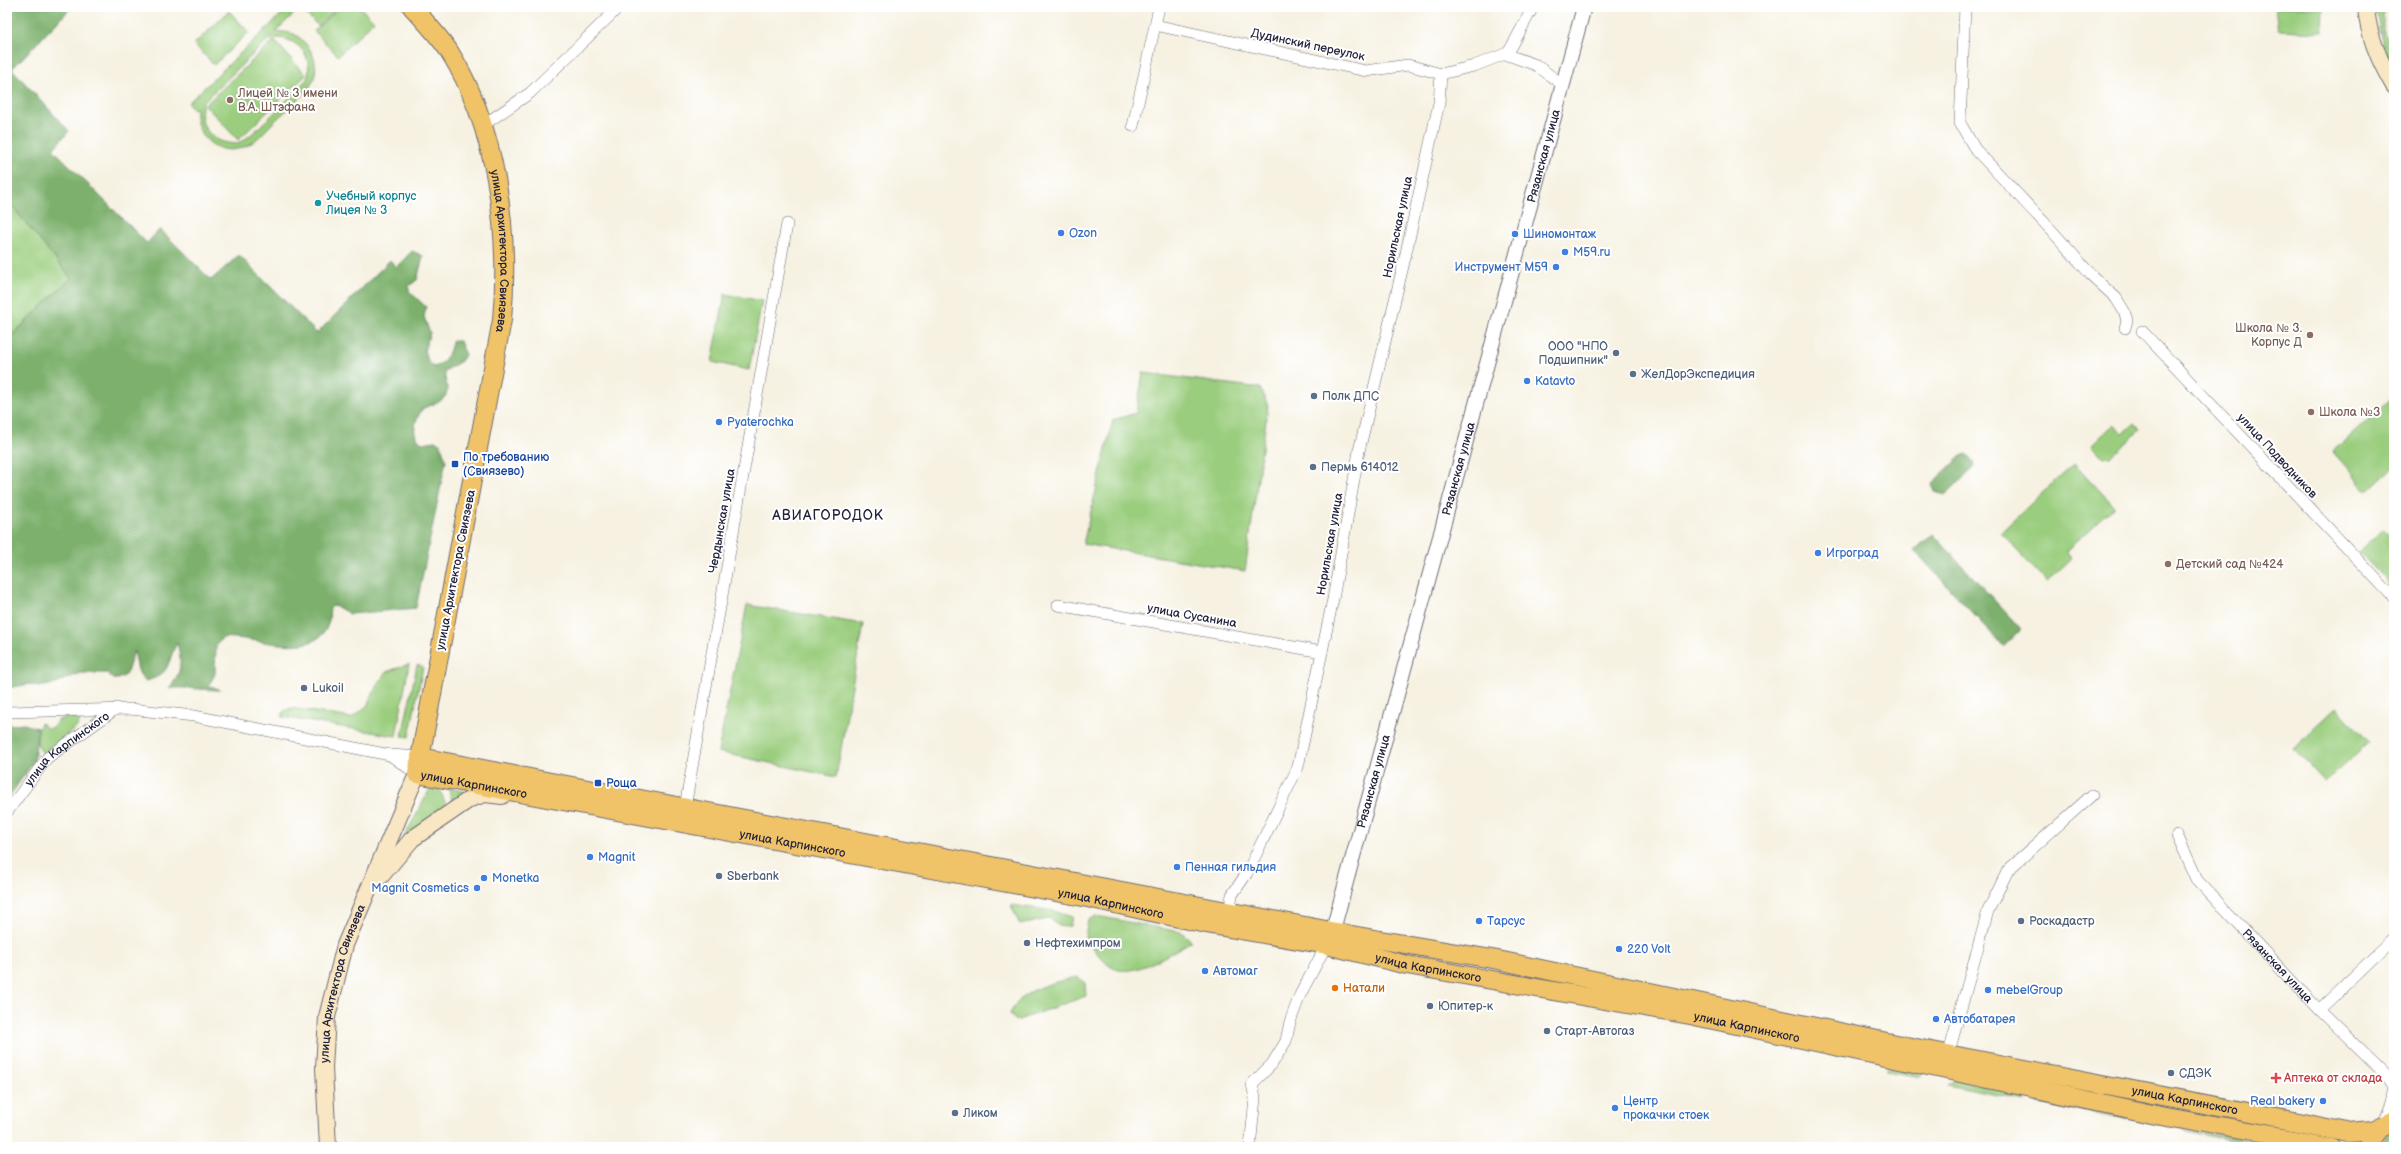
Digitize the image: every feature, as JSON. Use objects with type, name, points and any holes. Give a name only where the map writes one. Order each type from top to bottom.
[{"type":"main road","name":"улица Архитектора Свиязева","points":[[328,1145],[324,1068],[327,1017],[340,960],[419,765],[503,314],[506,256],[502,220],[482,126],[465,82],[448,51],[412,7]]},
{"type":"main road","points":[[2366,7],[2370,34],[2376,52],[2394,86]]},
{"type":"main road","name":"улица Карпинского","points":[[419,765],[534,796],[683,815]]},
{"type":"main road","name":"улица Карпинского","points":[[419,765],[950,866],[1229,912],[1330,938],[1407,965],[1947,1061],[2107,1085],[2348,1132],[2388,1124]]},
{"type":"main road","points":[[366,898],[387,867],[412,839],[470,799],[485,794],[519,798],[534,796]]},
{"type":"main road","name":"улица Карпинского","points":[[992,873],[1083,897],[1206,924],[1330,938],[1511,963],[1947,1061],[2107,1104],[2331,1147]]},
{"type":"main road","points":[[1508,983],[1499,977],[1498,971],[1502,965],[1511,963]]},
{"type":"main road","name":"улица Карпинского","points":[[2107,1085],[2112,1090],[2114,1095],[2107,1104]]},
{"type":"main road","points":[[2369,1147],[2373,1137],[2388,1124]]},
{"type":"street","points":[[482,126],[530,94],[619,7]]},
{"type":"street","points":[[1133,126],[1159,7]]},
{"type":"street","points":[[1533,7],[1511,48],[1505,54],[1536,65],[1564,84]]},
{"type":"street","name":"Рязанская улица","points":[[1330,938],[1584,7]]},
{"type":"street","points":[[1965,7],[1960,123],[1976,149],[2091,275],[2116,298],[2124,311],[2127,320],[2125,328]]},
{"type":"street","name":"Дудинский переулок","points":[[1155,25],[1366,71],[1408,65],[1441,74],[1474,66],[1505,54]]},
{"type":"street","name":"Норильская улица","points":[[1229,912],[1232,895],[1248,873],[1298,768],[1322,652],[1359,451],[1439,103],[1441,74]]},
{"type":"street","name":"Чердынская улица","points":[[683,815],[787,224]]},
{"type":"street","name":"улица Подводников","points":[[2142,331],[2394,598]]},
{"type":"street","name":"улица Сусанина","points":[[1058,605],[1322,652]]},
{"type":"street","name":"улица Карпинского","points":[[7,712],[117,708],[194,716],[390,755],[419,765]]},
{"type":"street","name":"улица Карпинского","points":[[7,812],[47,758],[117,708]]},
{"type":"street","points":[[390,755],[419,765]]},
{"type":"street","points":[[1947,1061],[1988,911],[2008,870],[2092,795]]},
{"type":"street","name":"Рязанская улица","points":[[2177,835],[2198,881],[2319,1010],[2390,1079],[2394,1086]]},
{"type":"street","points":[[1250,1147],[1255,1098],[1252,1084],[1272,1064],[1286,1041],[1290,1022],[1300,995],[1330,938]]},
{"type":"street","points":[[2319,1010],[2394,938]]},
{"type":"street","points":[[2388,1124],[2394,1091]]},
{"type":"green space","points":[[7,7],[66,7],[69,10],[12,69],[69,131],[53,149],[147,243],[160,229],[211,280],[239,255],[317,333],[390,260],[396,267],[412,251],[423,256],[417,280],[409,286],[409,291],[426,307],[424,317],[430,333],[424,351],[429,363],[434,367],[441,363],[449,353],[452,341],[460,341],[465,355],[461,361],[445,371],[447,386],[446,396],[439,402],[422,409],[415,427],[416,435],[422,443],[435,441],[440,443],[446,460],[416,608],[350,614],[334,605],[330,608],[329,622],[321,636],[310,642],[296,645],[222,638],[216,646],[215,674],[209,685],[220,690],[169,688],[176,678],[180,667],[180,656],[177,643],[164,671],[160,675],[146,681],[140,675],[137,668],[134,651],[126,675],[118,679],[113,679],[108,673],[81,673],[50,685],[38,687],[30,684],[7,688],[7,340],[71,278],[7,200]]},
{"type":"green space","points":[[289,7],[301,7],[276,31],[294,34],[305,43],[313,55],[316,69],[315,76],[305,93],[257,139],[244,147],[234,150],[216,147],[203,135],[198,127],[196,108],[193,109],[188,103]],"holes":[[[276,38],[284,39],[297,45],[306,56],[309,71],[307,79],[264,123],[240,142],[223,142],[212,136],[206,130],[203,123],[201,115],[203,102],[268,40]]]},
{"type":"green space","points":[[304,7],[338,7],[318,26],[301,9]]},
{"type":"green space","points":[[340,7],[360,7],[374,21],[338,56],[314,31]]},
{"type":"green space","points":[[2275,7],[2323,7],[2322,32],[2278,30]]},
{"type":"green space","points":[[2375,7],[2383,7],[2383,33],[2390,41],[2393,48],[2394,51],[2392,58],[2388,58],[2383,46]]},
{"type":"green space","points":[[229,11],[249,32],[214,65],[194,44]]},
{"type":"green space","points":[[274,40],[306,75],[238,140],[205,105]]},
{"type":"green space","points":[[7,200],[71,278],[7,340]]},
{"type":"green space","points":[[725,294],[762,301],[749,370],[712,362]]},
{"type":"green space","points":[[1143,373],[1260,388],[1268,406],[1245,571],[1083,544],[1113,420],[1136,413]]},
{"type":"green space","points":[[2394,396],[2394,467],[2368,491],[2333,452]]},
{"type":"green space","points":[[2135,423],[2140,429],[2111,457],[2104,458],[2092,445],[2113,425],[2123,434]]},
{"type":"green space","points":[[1967,454],[1974,461],[1975,467],[1945,495],[1935,492],[1932,483],[1961,456]]},
{"type":"green space","points":[[2074,463],[2114,506],[2066,551],[2072,558],[2047,582],[2000,533]]},
{"type":"green space","points":[[2383,529],[2394,541],[2394,589],[2359,552]]},
{"type":"green space","points":[[1933,534],[2021,629],[2003,646],[1915,551]]},
{"type":"green space","points":[[747,605],[863,624],[836,777],[718,752]]},
{"type":"green space","points":[[409,664],[396,736],[282,717],[284,711],[291,708],[352,718],[367,706],[376,687],[386,672]]},
{"type":"green space","points":[[417,665],[423,667],[409,737],[402,736]]},
{"type":"green space","points":[[2337,707],[2369,742],[2325,782],[2293,748]]},
{"type":"green space","points":[[75,716],[82,717],[76,728],[43,753],[37,742],[38,731],[41,723],[47,728],[52,728],[58,720]]},
{"type":"green space","points":[[24,724],[38,728],[34,761],[7,800],[7,725]]},
{"type":"green space","points":[[438,786],[448,809],[403,839],[431,787]]},
{"type":"green space","points":[[448,788],[466,792],[454,806]]},
{"type":"green space","points":[[1011,905],[1054,911],[1072,917],[1070,926],[1059,926],[1051,918],[1020,925]]},
{"type":"green space","points":[[1096,916],[1181,932],[1192,941],[1155,962],[1144,966],[1124,971],[1115,969],[1102,959],[1085,937],[1088,920]]},
{"type":"green space","points":[[1078,977],[1085,983],[1086,996],[1016,1021],[1010,1014],[1015,1005],[1030,992],[1048,984]]},
{"type":"green space","points":[[1892,1067],[1918,1071],[1921,1077],[1887,1071],[1886,1069]]},
{"type":"green space","points":[[1955,1080],[2022,1095],[2025,1101],[1948,1085]]},
{"type":"green space","points":[[2043,1100],[2125,1117],[2127,1119],[2038,1103]]},
{"type":"green space","points":[[2174,1127],[2258,1141],[2259,1143],[2258,1146]]},
{"type":"green space","points":[[2394,1130],[2394,1147],[2380,1147],[2388,1134]]},
{"type":"place","name":"Лицей № 3 имени В.А. Штэфана","points":[[230,100]]},
{"type":"place","name":"Учебный корпус Лицея № 3","points":[[318,203]]},
{"type":"place","name":"Ozon","points":[[1061,233]]},
{"type":"place","name":"Шиномонтаж","points":[[1515,234]]},
{"type":"place","name":"M59.ru","points":[[1565,252]]},
{"type":"place","name":"Инструмент М59","points":[[1556,267]]},
{"type":"place","name":"Школа № 3. Корпус Д","points":[[2310,335]]},
{"type":"place","name":"ООО \"НПО Подшипник\"","points":[[1616,353]]},
{"type":"place","name":"ЖелДорЭкспедиция","points":[[1633,374]]},
{"type":"place","name":"Katavto","points":[[1527,381]]},
{"type":"place","name":"Полк ДПС","points":[[1314,396]]},
{"type":"place","name":"Школа №3","points":[[2311,412]]},
{"type":"place","name":"Pyaterochka","points":[[719,422]]},
{"type":"place","name":"По требованию (Свиязево)","points":[[455,464]]},
{"type":"place","name":"Пермь 614012","points":[[1313,467]]},
{"type":"place","name":"Игроград","points":[[1818,553]]},
{"type":"place","name":"Детский сад №424","points":[[2168,564]]},
{"type":"place","name":"Lukoil","points":[[304,688]]},
{"type":"place","name":"Роща","points":[[598,783]]},
{"type":"place","name":"Magnit","points":[[590,857]]},
{"type":"place","name":"Пенная гильдия","points":[[1177,867]]},
{"type":"place","name":"Sberbank","points":[[719,876]]},
{"type":"place","name":"Monetka","points":[[484,878]]},
{"type":"place","name":"Magnit Cosmetics","points":[[477,888]]},
{"type":"place","name":"Тарсус","points":[[1479,921]]},
{"type":"place","name":"Роскадастр","points":[[2021,921]]},
{"type":"place","name":"Нефтехимпром","points":[[1027,943]]},
{"type":"place","name":"220 Volt","points":[[1619,949]]},
{"type":"place","name":"Автомаг","points":[[1205,971]]},
{"type":"place","name":"Натали","points":[[1335,988]]},
{"type":"place","name":"mebelGroup","points":[[1988,990]]},
{"type":"place","name":"Юпитер-к","points":[[1430,1006]]},
{"type":"place","name":"Автобатарея","points":[[1936,1019]]},
{"type":"place","name":"Старт-Автогаз","points":[[1547,1031]]},
{"type":"place","name":"СДЭК","points":[[2171,1073]]},
{"type":"place","name":"Аптека от склада","points":[[2276,1078]]},
{"type":"place","name":"Real bakery","points":[[2323,1101]]},
{"type":"place","name":"Центр прокачки стоек","points":[[1615,1108]]},
{"type":"place","name":"Ликом","points":[[955,1113]]},
{"type":"district","name":"АВИАГОРОДОК","points":[[828,515]]}]
